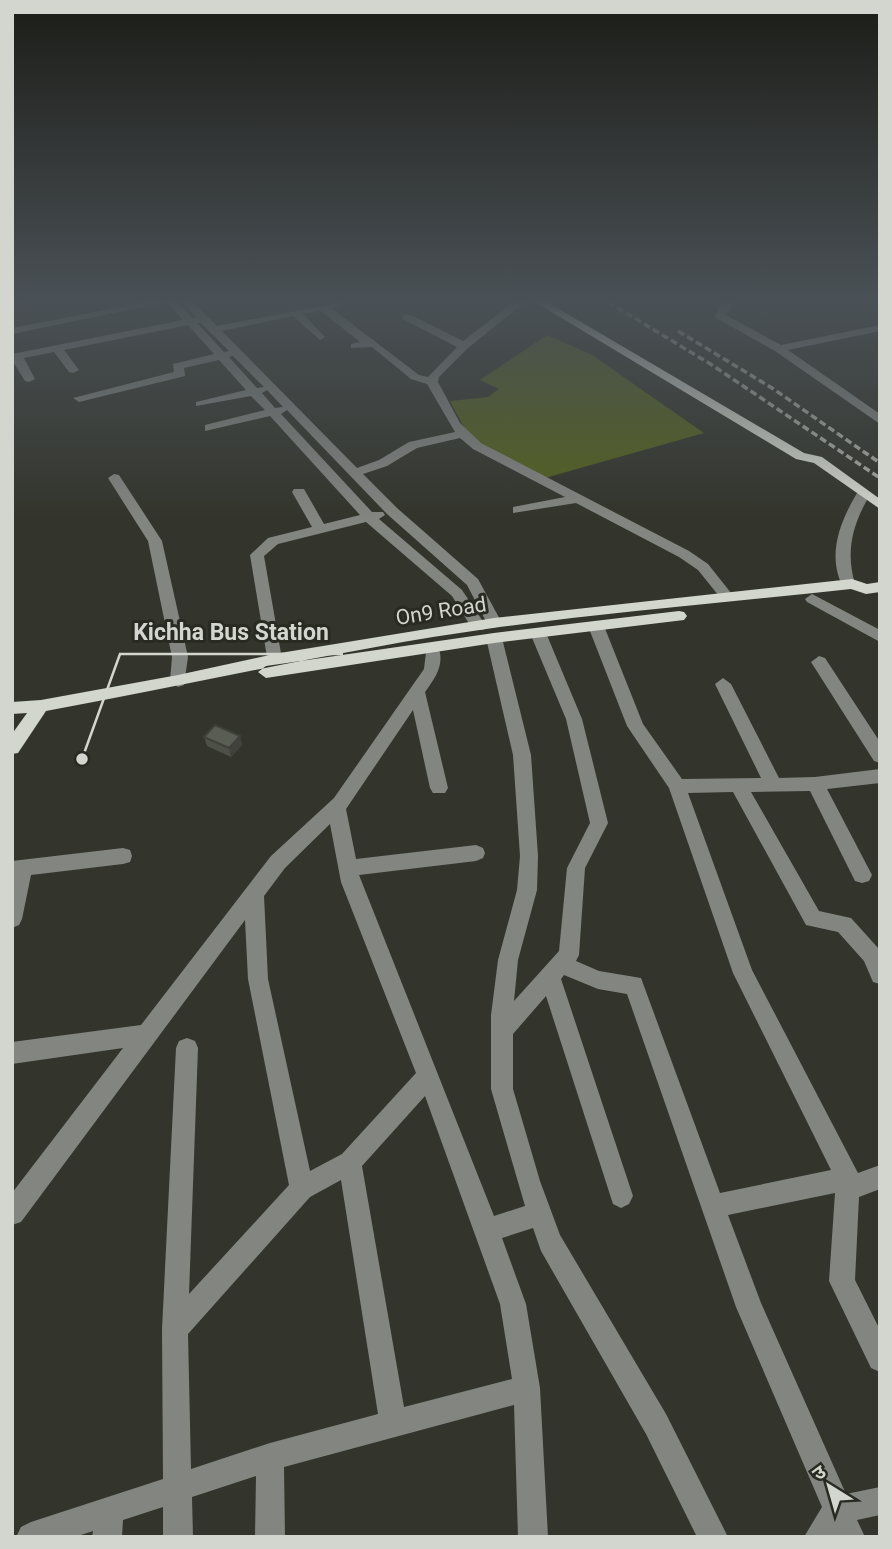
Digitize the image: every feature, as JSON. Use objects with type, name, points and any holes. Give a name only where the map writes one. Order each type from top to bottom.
[{"type":"main road","points":[[662,374],[800,456],[818,460],[880,505]]},
{"type":"main road","points":[[680,374],[813,451],[818,460]]},
{"type":"main road","name":"On9 Road","points":[[12,708],[41,706],[178,681],[274,659],[489,629],[848,584],[873,588]]},
{"type":"main road","points":[[178,681],[278,671],[432,648],[489,629],[538,633],[855,594],[873,588]]},
{"type":"main road","points":[[12,748],[41,706]]},
{"type":"street","points":[[26,374],[29,379]]},
{"type":"street","points":[[79,398],[180,374]]},
{"type":"street","points":[[237,374],[370,518],[457,593],[489,629]]},
{"type":"street","points":[[258,374],[391,511],[473,582],[489,629],[522,755],[529,856],[527,890],[508,960],[502,1030],[502,1089],[550,1242],[656,1424],[712,1537]]},
{"type":"street","points":[[412,374],[432,382]]},
{"type":"street","points":[[436,374],[432,382],[449,415],[462,434],[477,446],[684,554],[703,567],[728,598]]},
{"type":"street","points":[[815,374],[880,421]]},
{"type":"street","points":[[200,404],[271,387]]},
{"type":"street","points":[[864,409],[880,405]]},
{"type":"street","points":[[209,428],[291,407]]},
{"type":"street","points":[[354,472],[383,463],[413,445],[462,434]]},
{"type":"street","points":[[114,478],[155,541],[180,657],[178,681]]},
{"type":"street","points":[[299,492],[320,530]]},
{"type":"street","points":[[848,584],[841,566],[842,538],[853,510],[864,493]]},
{"type":"street","points":[[518,510],[575,499]]},
{"type":"street","points":[[274,659],[257,555],[274,541],[391,511]]},
{"type":"street","points":[[812,599],[880,637]]},
{"type":"street","points":[[596,626],[635,726],[677,786],[743,972],[848,1184],[842,1281],[880,1359]]},
{"type":"street","points":[[502,1030],[569,955],[576,868],[599,823],[574,719],[538,633]]},
{"type":"street","points":[[12,1213],[278,862],[336,806],[432,670],[432,648]]},
{"type":"street","points":[[818,662],[880,757]]},
{"type":"street","points":[[723,684],[774,784]]},
{"type":"street","points":[[417,692],[439,788]]},
{"type":"street","points":[[677,786],[815,784],[880,776]]},
{"type":"street","points":[[815,784],[862,875]]},
{"type":"street","points":[[738,785],[813,919],[844,924],[876,956],[880,975]]},
{"type":"street","points":[[336,806],[351,881],[429,1076],[513,1304],[527,1388],[533,1537]]},
{"type":"street","points":[[349,868],[476,853]]},
{"type":"street","points":[[12,919],[18,868],[123,856]]},
{"type":"street","points":[[254,895],[258,979],[302,1189]]},
{"type":"street","points":[[555,970],[621,1196]]},
{"type":"street","points":[[555,970],[598,981],[634,985],[749,1307],[850,1537]]},
{"type":"street","points":[[12,1053],[147,1035]]},
{"type":"street","points":[[178,1537],[176,1329],[187,1048]]},
{"type":"street","points":[[176,1329],[302,1189],[350,1162],[429,1076]]},
{"type":"street","points":[[350,1162],[393,1424]]},
{"type":"street","points":[[713,1206],[880,1177]]},
{"type":"street","points":[[487,1230],[540,1214]]},
{"type":"street","points":[[31,1537],[108,1523],[178,1487],[270,1457],[527,1388]]},
{"type":"street","points":[[270,1457],[270,1537]]},
{"type":"street","points":[[819,1537],[838,1510],[880,1501]]},
{"type":"green space","points":[[489,374],[620,374],[704,433],[545,478],[481,446],[467,433],[450,401],[488,397],[499,389],[480,380]]},
{"type":"building","points":[[215,725],[240,736],[229,748],[204,737]]},
{"type":"railway","points":[[726,374],[880,478]]},
{"type":"railway","points":[[749,374],[880,463]]},
{"type":"place","name":"Kichha Bus Station","points":[[82,759]]}]
